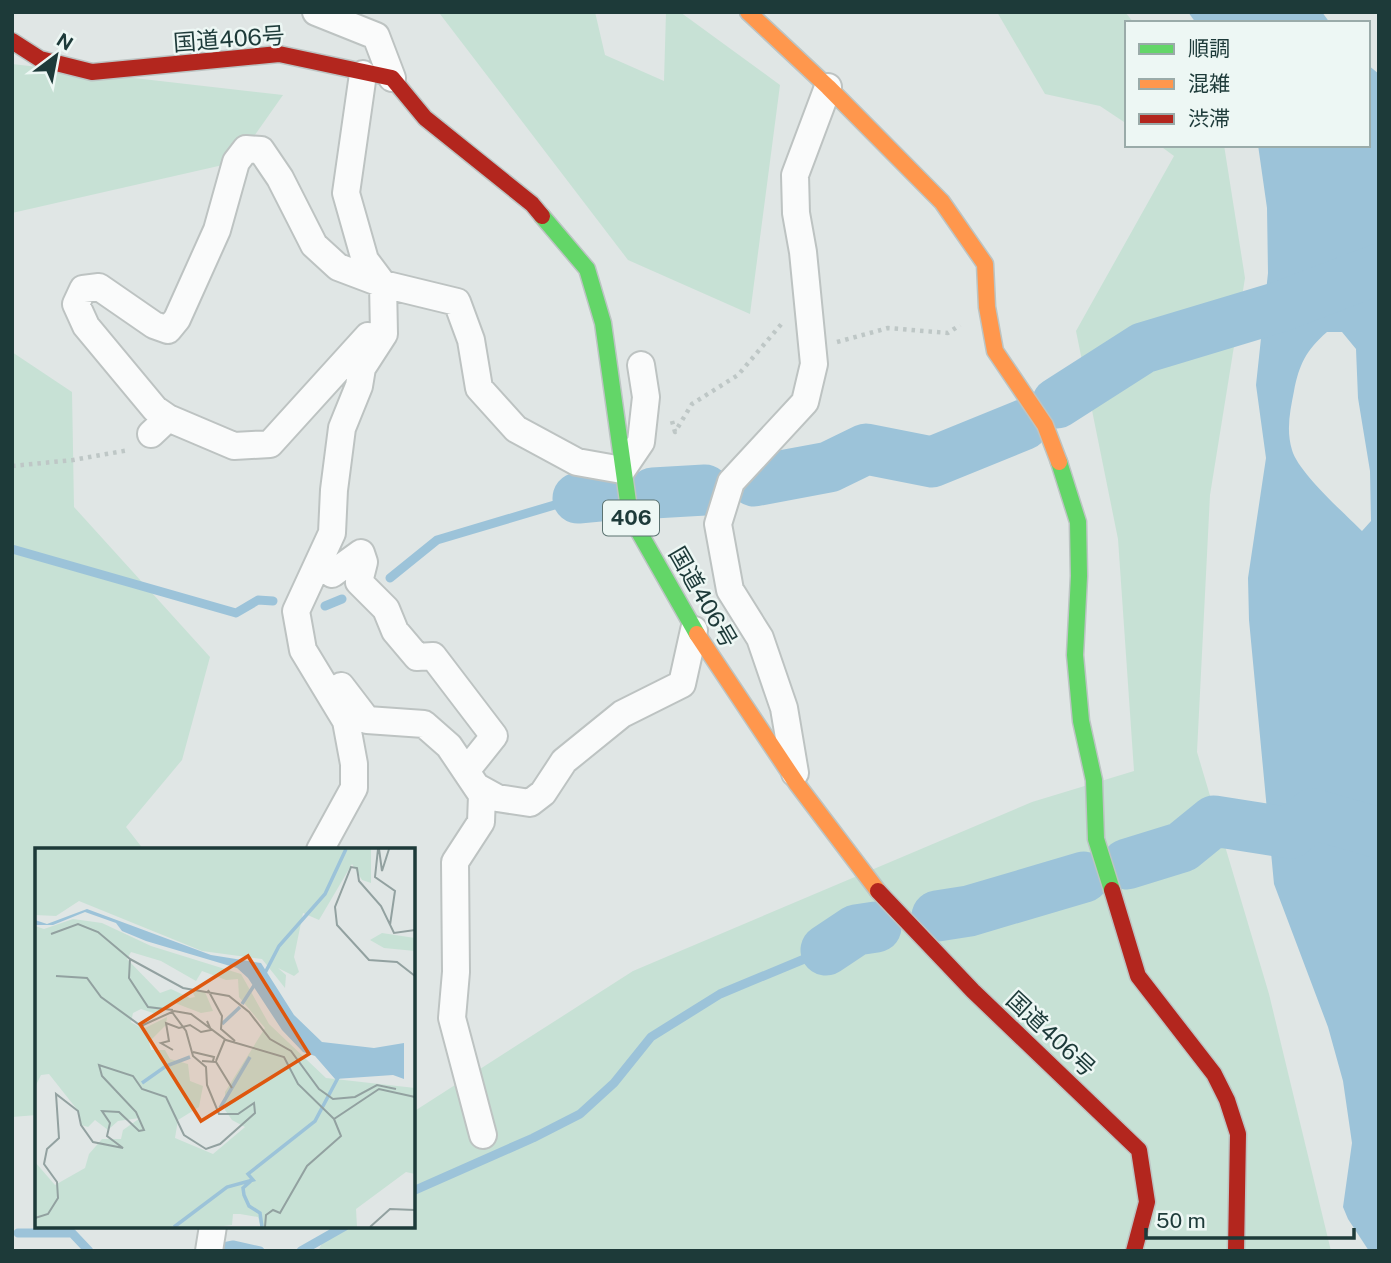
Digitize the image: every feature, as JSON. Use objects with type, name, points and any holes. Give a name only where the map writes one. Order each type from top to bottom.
[{"type":"main road","points":[[748,12],[828,87],[942,202],[985,264],[987,307],[995,351],[1045,425],[1078,522],[1079,576],[1075,655],[1082,721],[1094,780],[1096,839],[1138,976],[1214,1074],[1227,1100],[1238,1134],[1236,1251]]},
{"type":"main road","name":"国道406号","points":[[12,41],[40,59],[92,72],[279,54],[308,58],[363,75],[392,78],[425,118],[532,204],[587,269],[603,323],[630,516],[694,630],[797,784],[869,882],[972,991],[1139,1150],[1147,1202],[1134,1251]]},
{"type":"street","points":[[316,12],[376,36],[392,78]]},
{"type":"street","points":[[321,848],[354,788],[354,764],[346,721],[303,650],[296,611],[332,533],[342,428],[359,387],[362,368],[384,334],[383,284],[365,260],[346,193],[363,75]]},
{"type":"street","points":[[797,784],[784,708],[760,638],[730,590],[719,524],[731,482],[806,402],[814,364],[803,252],[796,213],[795,175],[828,87]]},
{"type":"street","points":[[384,318],[270,444],[234,446],[160,426],[155,409],[86,326],[76,304],[83,289],[99,287],[154,325],[168,330],[177,320],[217,230],[236,162],[246,149],[261,150],[280,178],[314,245],[338,267],[383,284],[457,302],[471,340],[479,388],[516,429],[577,462],[622,470],[641,442],[646,397],[641,365]]},
{"type":"street","points":[[321,558],[332,574],[361,553],[364,562],[359,582],[386,609],[395,631],[417,657],[433,656],[494,736],[471,779]]},
{"type":"street","points":[[471,779],[497,798],[530,803],[543,793],[564,761],[622,714],[682,684],[694,630]]},
{"type":"street","points":[[318,675],[340,684],[367,720],[424,724],[449,746],[482,795],[481,822],[455,862],[456,972],[452,1018],[483,1135]]},
{"type":"street","points":[[209,1251],[213,1228]]},
{"type":"path","points":[[12,466],[73,460],[132,449],[160,426]]},
{"type":"green space","points":[[435,12],[595,12],[605,55],[664,81],[666,12],[680,12],[780,85],[750,314],[628,260],[440,14]]},
{"type":"green space","points":[[997,12],[1125,12],[1132,21],[1125,21],[1125,123],[1100,106],[1045,94]]},
{"type":"green space","points":[[12,64],[283,95],[236,162],[12,213]]},
{"type":"green space","points":[[1162,147],[1224,147],[1245,278],[1210,495],[1197,752],[1269,994],[1331,1251],[318,1251],[330,1228],[415,1228],[415,1111],[633,971],[1032,802],[1134,771],[1118,539],[1076,331],[1174,156]]},
{"type":"green space","points":[[12,352],[72,392],[74,507],[210,657],[182,760],[126,827],[142,848],[35,848],[35,1115],[12,1117]]},
{"type":"water","points":[[1188,12],[1322,12],[1329,21],[1195,21]]},
{"type":"water","points":[[1370,67],[1379,74],[1379,1251],[1369,1251],[1343,1207],[1352,1143],[1343,1081],[1328,1027],[1274,884],[1249,620],[1248,578],[1266,458],[1256,385],[1268,273],[1267,208],[1258,147],[1370,147]],"holes":[[[1327,332],[1342,332],[1356,349],[1358,398],[1370,471],[1371,521],[1362,531],[1303,469],[1292,450],[1289,435],[1290,413],[1298,373],[1314,345]]]},
{"type":"waterway","points":[[1057,403],[1143,348],[1282,306],[1379,269]]},
{"type":"waterway","points":[[754,481],[829,467],[866,449],[932,462],[1023,425]]},
{"type":"waterway","points":[[653,493],[705,490]]},
{"type":"waterway","points":[[578,498],[599,496]]},
{"type":"waterway","points":[[390,578],[437,540],[578,498]]},
{"type":"waterway","points":[[12,549],[236,613],[258,600],[273,601]]},
{"type":"waterway","points":[[325,606],[342,599]]},
{"type":"waterway","points":[[1127,864],[1182,847],[1214,821],[1290,833],[1313,814],[1379,833]]},
{"type":"waterway","points":[[937,916],[969,911],[1084,877]]},
{"type":"waterway","points":[[826,950],[856,930],[876,927]]},
{"type":"waterway","points":[[415,1190],[533,1138],[580,1114],[614,1083],[651,1037],[720,994],[826,950]]},
{"type":"waterway","points":[[301,1251],[341,1228]]},
{"type":"waterway","points":[[18,1233],[72,1233],[89,1251]]},
{"type":"waterway","points":[[213,1249],[233,1245],[260,1251]]},
{"type":"traffic: fast","points":[[542,216],[587,269],[603,323],[630,516],[697,634]]},
{"type":"traffic: fast","points":[[1059,462],[1078,522],[1079,576],[1075,655],[1081,721],[1094,780],[1096,839],[1112,890]]},
{"type":"traffic: slow","points":[[748,12],[828,87],[942,202],[985,264],[987,307],[995,351],[1045,425],[1059,462]]},
{"type":"traffic: slow","points":[[697,634],[797,784],[878,891]]},
{"type":"traffic: jam","points":[[12,41],[40,59],[92,72],[279,54],[392,78],[425,118],[532,204],[542,216]]},
{"type":"traffic: jam","points":[[1112,890],[1138,976],[1214,1074],[1227,1100],[1238,1134],[1236,1251]]},
{"type":"traffic: jam","points":[[878,891],[973,991],[1139,1150],[1147,1202],[1134,1251]]}]
